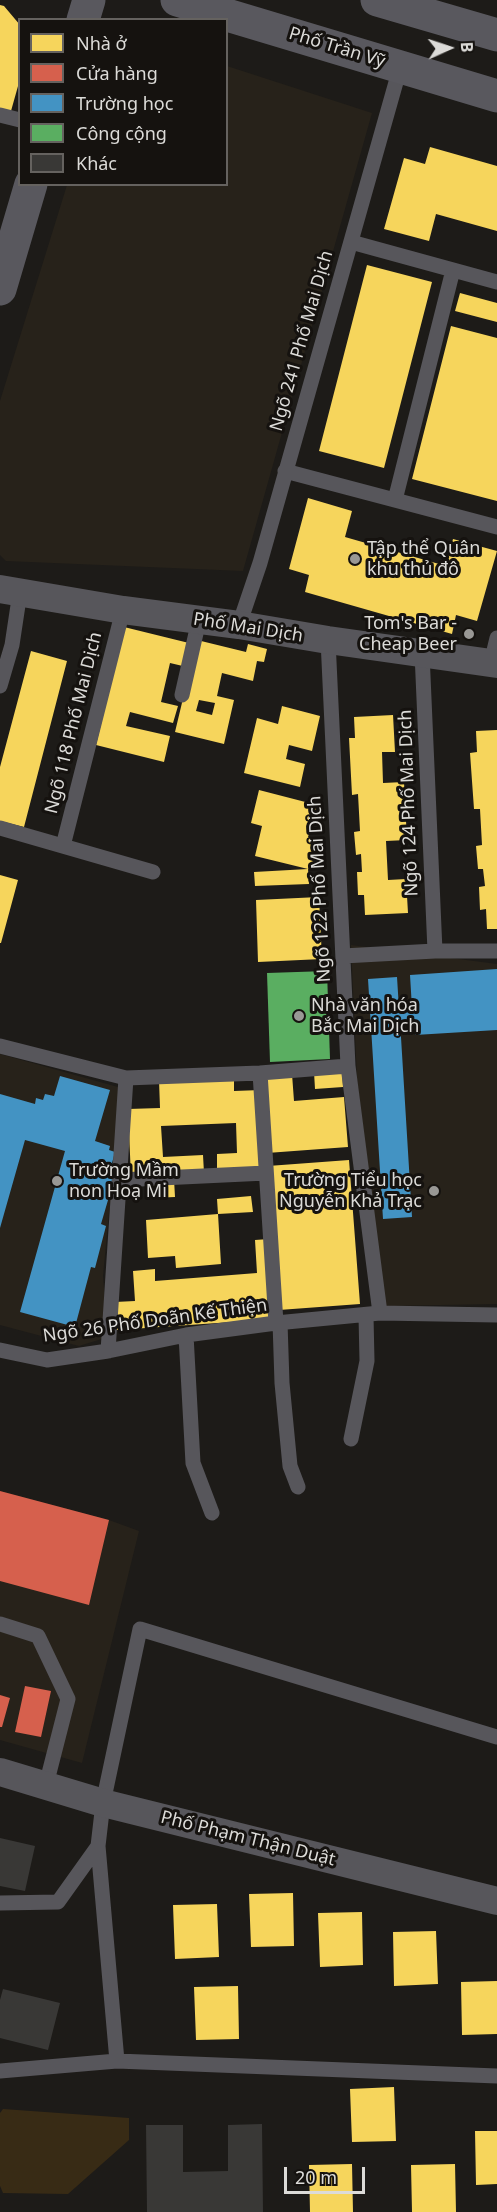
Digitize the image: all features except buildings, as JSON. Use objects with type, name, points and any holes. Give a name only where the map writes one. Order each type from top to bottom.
[{"type":"main road","points":[[84,18],[89,0]]},
{"type":"main road","name":"Phố Trần Vỹ","points":[[177,0],[497,96]]},
{"type":"main road","points":[[377,0],[422,6],[497,35]]},
{"type":"main road","points":[[0,289],[30,186]]},
{"type":"street","name":"Phố Mai Dịch","points":[[10,590],[123,610],[240,625],[422,653],[495,655]]},
{"type":"street","name":"Phố Phạm Thận Duật","points":[[0,1772],[103,1803],[497,1901]]},
{"type":"lane","name":"Ngõ 241 Phố Mai Dịch","points":[[240,625],[400,68]]},
{"type":"lane","points":[[0,115],[18,120]]},
{"type":"lane","points":[[351,242],[497,282]]},
{"type":"lane","points":[[395,500],[453,270]]},
{"type":"lane","points":[[285,471],[497,527]]},
{"type":"lane","points":[[0,686],[12,645],[10,590]]},
{"type":"lane","name":"Ngõ 118 Phố Mai Dịch","points":[[63,846],[123,610]]},
{"type":"lane","points":[[182,695],[199,620]]},
{"type":"lane","name":"Ngõ 122 Phố Mai Dịch","points":[[328,640],[348,1066],[373,1315],[367,1361],[351,1439]]},
{"type":"lane","name":"Ngõ 124 Phố Mai Dịch","points":[[422,653],[435,951]]},
{"type":"lane","points":[[0,828],[153,872]]},
{"type":"lane","points":[[343,956],[435,951],[497,951]]},
{"type":"lane","points":[[0,1046],[126,1078],[260,1074],[348,1066]]},
{"type":"lane","points":[[260,1074],[282,1383],[290,1466],[298,1486]]},
{"type":"lane","points":[[108,1351],[126,1078]]},
{"type":"lane","points":[[119,1180],[266,1173]]},
{"type":"lane","name":"Ngõ 26 Phố Doãn Kế Thiện","points":[[0,1350],[47,1360],[108,1351],[186,1335],[278,1323],[373,1315],[497,1315]]},
{"type":"lane","points":[[186,1335],[193,1463],[213,1513]]},
{"type":"lane","points":[[0,1624],[38,1636],[68,1699],[46,1785]]},
{"type":"lane","points":[[117,2061],[98,1846],[103,1803],[140,1629],[497,1737]]},
{"type":"lane","points":[[0,1903],[58,1902],[98,1846]]},
{"type":"lane","points":[[0,2071],[117,2061],[497,2076]]},
{"type":"shaded area","points":[[228,66],[372,113],[243,571],[6,561],[0,555],[0,401],[67,186],[228,186]]},
{"type":"shaded area","name":"Trường Tiểu học Nguyễn Khả Trạc","points":[[351,945],[497,964],[497,1304],[385,1306],[357,1079]]},
{"type":"shaded area","name":"Trường Mầm non Hoạ Mi","points":[[0,1054],[125,1089],[121,1150],[109,1213],[103,1276],[108,1337],[79,1346],[0,1325]]},
{"type":"shaded area","points":[[0,1491],[109,1520],[139,1531],[82,1763],[0,1740]]},
{"type":"shaded area","points":[[3,2109],[129,2118],[129,2140],[68,2194],[3,2193],[0,2186],[0,2113]]},
{"type":"place","name":"Tập thể Quân khu thủ đô","points":[[355,559]]},
{"type":"place","name":"Tom's Bar - Cheap Beer","points":[[469,634]]},
{"type":"place","name":"Nhà văn hóa Bắc Mai Dịch","points":[[299,1016]]},
{"type":"place","name":"Trường Mầm non Hoạ Mi","points":[[57,1181]]},
{"type":"place","name":"Trường Tiểu học Nguyễn Khả Trạc","points":[[434,1191]]}]
